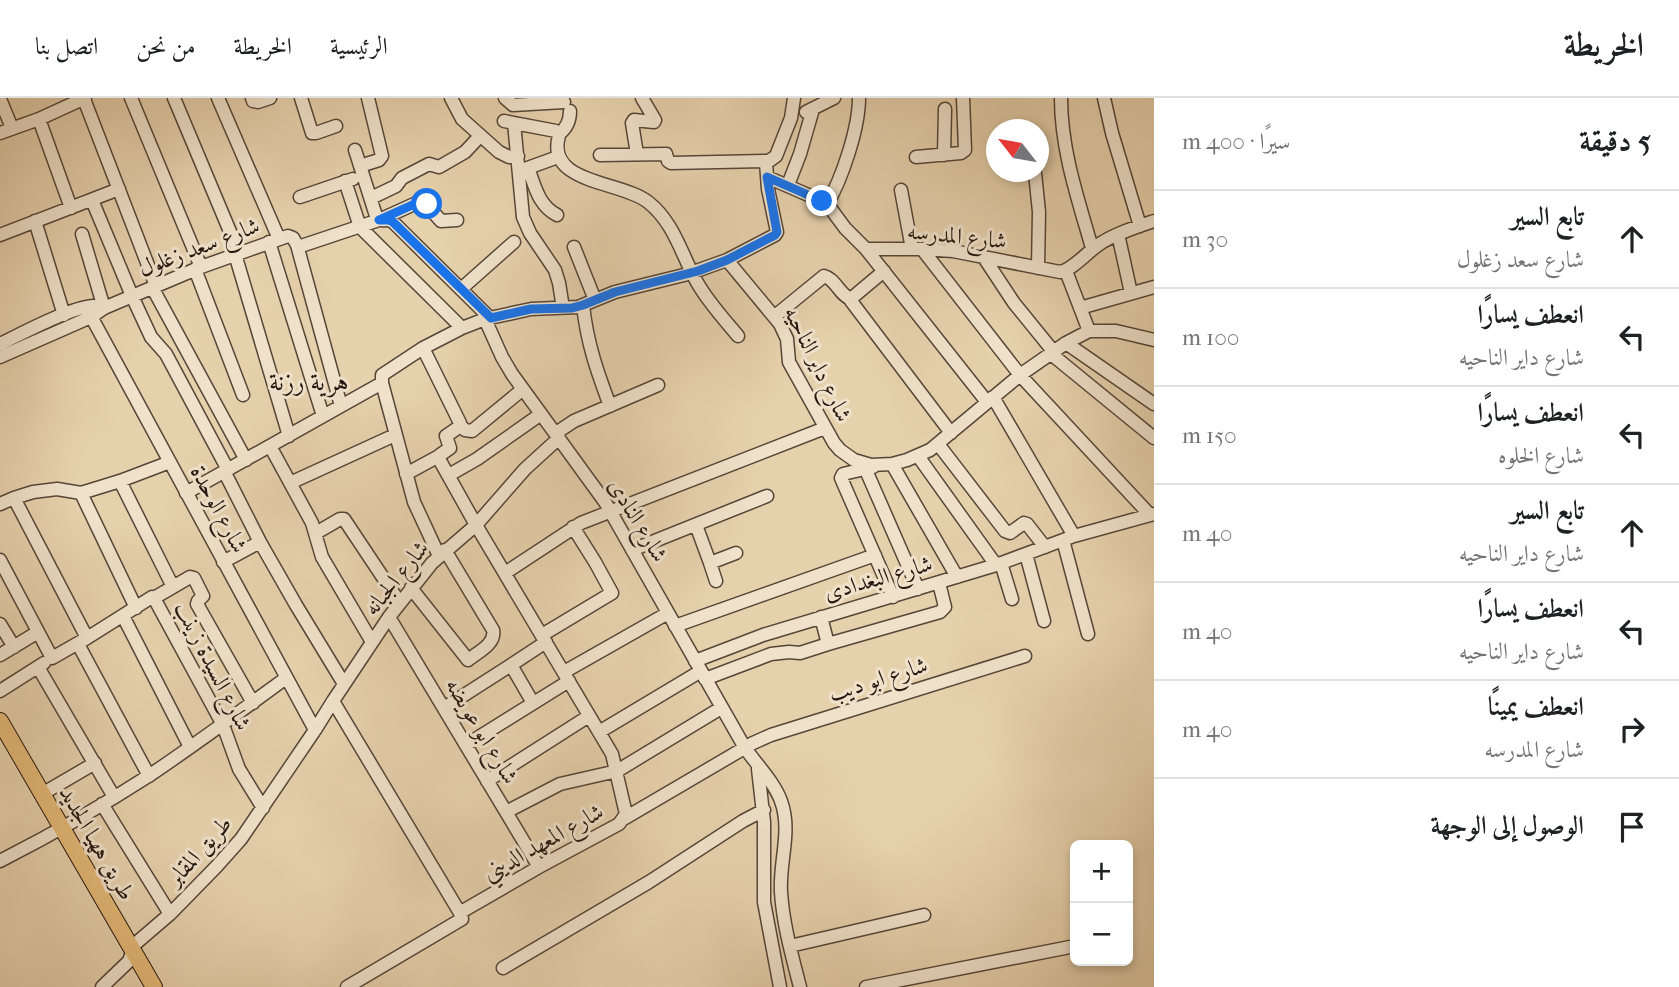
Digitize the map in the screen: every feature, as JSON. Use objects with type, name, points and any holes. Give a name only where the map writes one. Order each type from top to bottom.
[{"type":"main road","name":"طريق ههيا الجديد","points":[[0,721],[154,987]]},
{"type":"street","points":[[47,98],[52,112]]},
{"type":"street","points":[[0,99],[6,130],[39,119],[85,98],[154,287],[246,460]]},
{"type":"street","points":[[131,98],[198,268],[243,395]]},
{"type":"street","points":[[174,98],[237,254],[289,436]]},
{"type":"street","points":[[218,98],[274,241],[323,416]]},
{"type":"street","points":[[252,98],[258,102],[270,98]]},
{"type":"street","points":[[301,98],[312,133],[336,126]]},
{"type":"street","points":[[300,197],[345,181],[382,156],[368,98]]},
{"type":"street","points":[[451,98],[463,119],[480,136],[502,154],[509,157],[518,156]]},
{"type":"street","points":[[505,98],[513,105],[567,106],[570,116],[567,127],[559,134],[558,157],[574,173],[632,192],[651,204],[676,237],[705,295],[738,336]]},
{"type":"street","points":[[638,154],[632,123],[636,120],[655,121],[642,98]]},
{"type":"street","points":[[600,155],[666,154],[671,163],[767,161],[776,156],[791,118],[794,98]]},
{"type":"street","points":[[791,118],[834,98]]},
{"type":"street","points":[[827,204],[845,161],[857,117],[859,98]]},
{"type":"street","points":[[916,157],[961,153],[966,148],[963,98]]},
{"type":"street","points":[[1061,98],[1069,164],[1092,248]]},
{"type":"street","points":[[1104,98],[1140,226]]},
{"type":"street","points":[[788,185],[813,109]]},
{"type":"street","points":[[944,155],[945,109]]},
{"type":"street","points":[[39,119],[71,208]]},
{"type":"street","points":[[557,215],[540,201],[524,170],[509,122],[559,134]]},
{"type":"street","points":[[371,198],[396,186],[402,178],[429,163],[438,167],[465,152],[480,136]]},
{"type":"street","points":[[355,150],[376,218],[379,220]]},
{"type":"street","points":[[524,170],[558,157]]},
{"type":"street","points":[[411,588],[468,660],[492,641],[494,630],[416,509],[382,375],[424,348],[488,318],[531,309],[563,308],[625,289],[692,273],[727,260],[775,235],[777,232],[767,177],[767,161]]},
{"type":"street","points":[[524,170],[523,216],[530,233],[555,270],[563,308]]},
{"type":"street","points":[[767,177],[827,204],[990,399],[1068,538],[1087,634]]},
{"type":"street","points":[[345,181],[360,227],[462,328]]},
{"type":"street","points":[[1036,182],[1040,212],[1038,268]]},
{"type":"street","points":[[0,235],[119,189]]},
{"type":"street","points":[[901,190],[917,249],[1020,375],[1152,515]]},
{"type":"street","points":[[92,200],[151,337],[166,354],[260,542],[344,684]]},
{"type":"street","points":[[341,406],[297,246],[360,227],[421,201],[425,202],[441,221],[457,220]]},
{"type":"street","points":[[379,220],[393,222],[488,318]]},
{"type":"street","points":[[35,221],[64,315]]},
{"type":"street","points":[[1089,331],[1066,271],[1092,248],[1118,234],[1154,221]]},
{"type":"street","points":[[82,234],[104,308]]},
{"type":"street","points":[[1118,234],[1131,293]]},
{"type":"street","name":"شارع سعد زغلول","points":[[0,357],[64,315],[104,308],[198,268],[274,241],[292,237],[297,246]]},
{"type":"street","points":[[461,289],[514,242]]},
{"type":"street","points":[[574,247],[589,302],[586,330],[592,358],[610,406]]},
{"type":"street","name":"شارع المدرسه","points":[[866,249],[953,251],[1066,271]]},
{"type":"street","points":[[983,256],[1051,352],[1154,438]]},
{"type":"street","name":"شارع داير الناحيه","points":[[727,260],[775,316],[787,339],[789,362],[834,443],[847,455],[863,463],[886,464]]},
{"type":"street","points":[[851,299],[884,271]]},
{"type":"street","points":[[775,316],[824,276],[830,277],[844,295],[851,299],[951,433]]},
{"type":"street","points":[[1080,308],[1154,287]]},
{"type":"street","name":"شارع سعد زغلول","points":[[0,344],[22,341],[88,312]]},
{"type":"street","name":"شارع الوحدة","points":[[88,312],[315,730]]},
{"type":"street","name":"شارع النادى","points":[[488,318],[502,357],[610,510],[721,708],[782,802],[786,830],[781,891],[800,987]]},
{"type":"street","points":[[893,597],[841,477],[843,474],[918,456],[938,444],[1051,352],[1089,331],[1116,331],[1154,340]]},
{"type":"street","points":[[1066,343],[1154,404]]},
{"type":"street","points":[[424,348],[460,425],[465,430],[472,431],[523,389]]},
{"type":"street","points":[[186,493],[382,383]]},
{"type":"street","name":"شارع الجبانه","points":[[315,730],[332,701],[411,588],[442,553],[477,526],[557,435],[574,421],[658,385]]},
{"type":"street","points":[[449,475],[486,453],[541,414]]},
{"type":"street","points":[[405,474],[449,449],[446,437],[460,425]]},
{"type":"street","points":[[505,573],[573,527],[610,510],[825,428]]},
{"type":"street","points":[[290,483],[396,435]]},
{"type":"street","points":[[938,444],[1005,531],[1012,532],[1027,524],[1045,547]]},
{"type":"street","points":[[270,446],[312,523],[322,557],[372,642]]},
{"type":"street","name":"شارع المعهد الديني","points":[[347,987],[462,919],[460,913],[620,824],[625,818],[626,810],[612,754],[477,526],[439,456]]},
{"type":"street","points":[[918,456],[999,564],[1012,600]]},
{"type":"street","points":[[0,504],[33,492],[57,489],[81,493],[170,462]]},
{"type":"street","points":[[886,464],[957,577]]},
{"type":"street","points":[[865,468],[918,589]]},
{"type":"street","points":[[120,481],[173,587]]},
{"type":"street","points":[[81,493],[136,608]]},
{"type":"street","points":[[632,550],[767,496]]},
{"type":"street","points":[[14,498],[149,776]]},
{"type":"street","name":"شارع البغدادى","points":[[700,670],[763,635],[999,564],[1068,538],[1152,515]]},
{"type":"street","points":[[316,533],[344,519],[400,603]]},
{"type":"street","points":[[696,525],[716,581]]},
{"type":"street","points":[[444,708],[511,665],[612,593],[573,527]]},
{"type":"street","points":[[223,562],[260,542]]},
{"type":"street","points":[[710,563],[736,553]]},
{"type":"street","points":[[1026,554],[1044,621]]},
{"type":"street","points":[[675,626],[874,555]]},
{"type":"street","points":[[0,560],[52,658]]},
{"type":"street","points":[[154,598],[190,577],[195,579],[203,596],[197,604],[253,703]]},
{"type":"street","points":[[599,732],[700,670],[771,654],[800,653],[943,610],[945,601],[939,583]]},
{"type":"street","name":"شارع السيدة زينب","points":[[0,691],[152,597],[223,725],[239,769],[263,808]]},
{"type":"street","points":[[466,745],[533,703],[566,676],[668,613]]},
{"type":"street","points":[[123,616],[190,747]]},
{"type":"street","name":"شارع ابو عويضه","points":[[389,617],[539,867]]},
{"type":"street","points":[[821,617],[828,644]]},
{"type":"street","points":[[0,624],[14,646]]},
{"type":"street","points":[[0,655],[38,632]]},
{"type":"street","name":"شارع ابو ديب","points":[[625,818],[771,734],[1026,656]]},
{"type":"street","points":[[511,665],[533,703]]},
{"type":"street","points":[[38,667],[114,797]]},
{"type":"street","points":[[0,845],[3,859],[62,828],[149,776],[286,678]]},
{"type":"street","points":[[332,701],[460,913]]},
{"type":"street","points":[[506,812],[560,784],[617,771],[721,708]]},
{"type":"street","points":[[487,781],[589,716]]},
{"type":"street","name":"طريق المقابر","points":[[102,987],[129,961],[137,942],[170,914],[229,853],[315,730]]},
{"type":"street","points":[[42,794],[94,762]]},
{"type":"street","points":[[758,766],[764,810],[764,902],[780,987]]},
{"type":"street","points":[[102,804],[170,914]]},
{"type":"street","points":[[503,968],[764,810]]},
{"type":"street","points":[[790,946],[924,915]]},
{"type":"street","points":[[866,987],[1070,947]]},
{"type":"district","name":"هرية رزنة","points":[[309,381]]},
{"type":"route","points":[[427,204],[419,202],[379,220],[393,222],[491,318],[531,309],[578,307],[615,292],[688,274],[727,260],[775,235],[778,230],[767,177],[822,201]]}]
